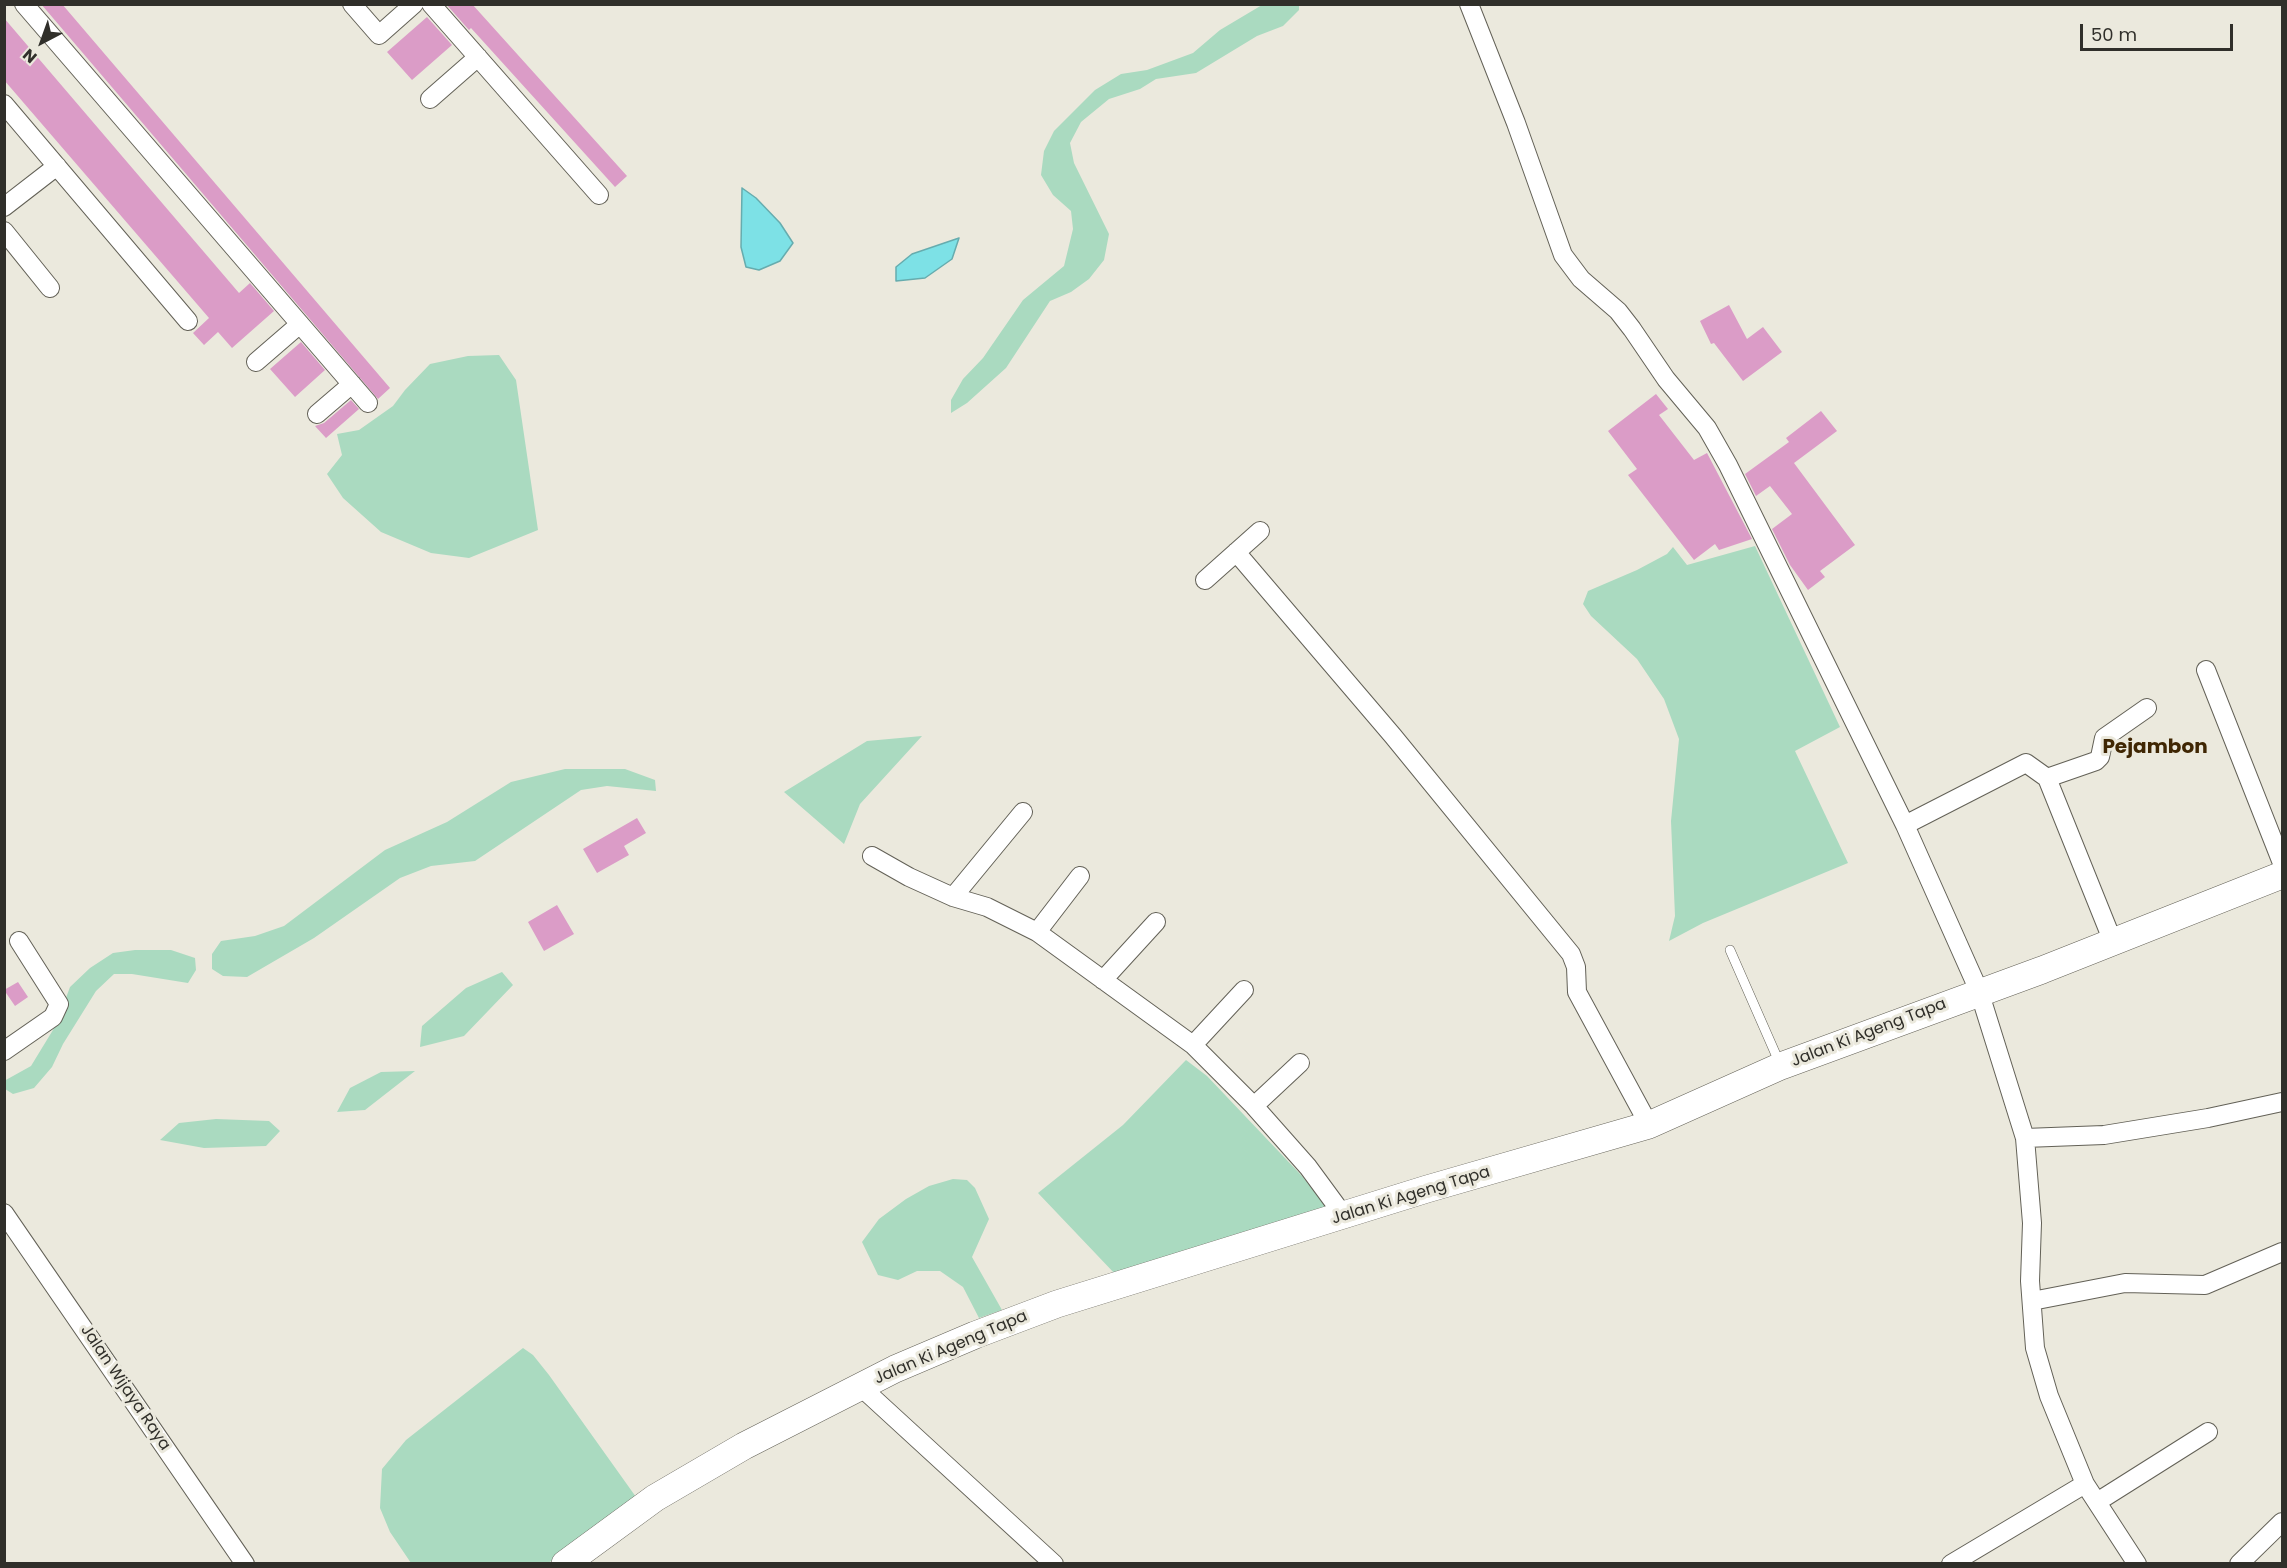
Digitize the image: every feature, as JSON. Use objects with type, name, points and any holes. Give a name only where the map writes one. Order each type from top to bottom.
[{"type":"street","points":[[24,4],[368,403]]},
{"type":"street","points":[[352,4],[379,35],[414,4]]},
{"type":"street","points":[[431,4],[599,195]]},
{"type":"street","points":[[1469,4],[1516,123],[1563,255],[1581,279],[1618,311],[1666,379],[1707,428],[1778,562],[1905,825],[1979,992],[2025,1138],[2032,1223],[2032,1301],[2035,1348],[2046,1386],[2085,1484],[2137,1563]]},
{"type":"street","points":[[430,99],[478,57]]},
{"type":"street","points":[[4,104],[188,321]]},
{"type":"street","points":[[4,207],[57,166]]},
{"type":"street","points":[[4,231],[50,288]]},
{"type":"street","points":[[256,362],[300,324]]},
{"type":"street","points":[[317,414],[352,384]]},
{"type":"street","points":[[1205,580],[1260,531]]},
{"type":"street","points":[[1236,552],[1393,736],[1570,954],[1576,967],[1577,992],[1649,1125]]},
{"type":"street","points":[[2206,670],[2283,863]]},
{"type":"street","points":[[2047,778],[2096,761],[2100,757],[2101,742],[2104,738],[2147,708]]},
{"type":"street","points":[[1905,825],[2026,763],[2047,778],[2113,942]]},
{"type":"street","points":[[952,897],[1023,812]]},
{"type":"street","points":[[872,856],[909,877],[952,897],[987,907],[1037,932],[1192,1045],[1254,1106],[1308,1167],[1344,1216]]},
{"type":"street","name":"Jalan Ki Ageng Tapa","points":[[565,1563],[655,1498],[744,1446],[925,1356],[1057,1304],[1649,1125],[1780,1066],[2042,970],[2283,875]]},
{"type":"street","points":[[1037,932],[1080,876]]},
{"type":"street","points":[[1103,980],[1155,922]]},
{"type":"street","points":[[4,1051],[53,1017],[59,1004],[19,941]]},
{"type":"street","points":[[1192,1045],[1244,990]]},
{"type":"street","points":[[1254,1106],[1300,1063]]},
{"type":"street","points":[[2025,1138],[2104,1135],[2208,1118],[2283,1102]]},
{"type":"street","name":"Jalan Wijaya Raya","points":[[4,1213],[245,1563]]},
{"type":"street","points":[[2032,1301],[2126,1283],[2194,1286],[2214,1284],[2262,1259],[2283,1252]]},
{"type":"street","points":[[861,1388],[1054,1563]]},
{"type":"street","points":[[2097,1502],[2208,1432]]},
{"type":"street","points":[[1951,1563],[2085,1484]]},
{"type":"street","points":[[2239,1563],[2283,1522]]},
{"type":"lane","points":[[1730,950],[1780,1066]]},
{"type":"green space","points":[[1262,5],[1299,5],[1299,10],[1283,26],[1257,36],[1196,73],[1156,79],[1140,89],[1109,99],[1081,122],[1070,143],[1074,163],[1109,234],[1104,260],[1089,279],[1071,292],[1050,301],[1006,368],[967,403],[951,413],[951,400],[963,379],[983,358],[1023,300],[1064,266],[1073,229],[1071,211],[1053,195],[1041,175],[1044,151],[1054,131],[1095,90],[1121,74],[1147,70],[1193,53],[1220,30]]},
{"type":"green space","points":[[499,355],[516,380],[538,530],[469,558],[431,553],[381,532],[343,498],[327,474],[342,455],[337,434],[359,430],[393,406],[430,364],[468,356]]},
{"type":"green space","points":[[1755,546],[1840,727],[1795,751],[1848,863],[1703,923],[1669,941],[1675,916],[1671,821],[1679,739],[1664,699],[1637,659],[1591,616],[1583,604],[1588,591],[1637,570],[1667,554],[1673,547],[1687,565]]},
{"type":"green space","points":[[922,736],[860,804],[844,844],[784,792],[867,741]]},
{"type":"green space","points":[[565,769],[625,769],[655,780],[656,791],[607,786],[581,790],[475,861],[431,866],[400,878],[314,938],[247,977],[223,976],[212,969],[212,954],[221,941],[255,936],[284,926],[385,850],[447,822],[511,782]]},
{"type":"green space","points":[[135,950],[171,950],[195,958],[196,970],[188,983],[132,974],[114,974],[96,991],[63,1044],[52,1067],[34,1088],[13,1094],[5,1089],[4,1081],[31,1066],[56,1025],[70,987],[90,968],[113,953]]},
{"type":"green space","points":[[502,972],[513,985],[464,1036],[420,1047],[422,1026],[466,988]]},
{"type":"green space","points":[[1186,1060],[1207,1076],[1302,1176],[1329,1210],[1116,1275],[1038,1193],[1123,1125]]},
{"type":"green space","points":[[415,1071],[365,1110],[337,1112],[350,1088],[381,1072]]},
{"type":"green space","points":[[216,1119],[269,1121],[280,1131],[266,1146],[204,1148],[160,1140],[179,1123]]},
{"type":"green space","points":[[953,1179],[967,1180],[975,1188],[989,1219],[972,1257],[1002,1310],[979,1318],[963,1287],[940,1271],[917,1271],[898,1280],[878,1275],[862,1242],[879,1219],[906,1199],[929,1186]]},
{"type":"green space","points":[[523,1348],[533,1355],[549,1375],[636,1497],[547,1564],[411,1563],[390,1532],[380,1508],[382,1469],[406,1440]]},
{"type":"water","points":[[742,188],[756,198],[780,223],[793,243],[780,261],[759,270],[746,267],[741,247]]},
{"type":"water","points":[[959,238],[952,259],[925,278],[896,281],[896,267],[912,254]]},
{"type":"building","points":[[41,4],[62,4],[390,388],[378,399]]},
{"type":"building","points":[[446,4],[472,4],[627,176],[615,187],[471,28],[469,30]]},
{"type":"building","points":[[427,17],[452,45],[412,80],[387,52]]},
{"type":"building","points":[[4,18],[239,293],[250,283],[274,311],[232,348],[218,332],[204,345],[193,333],[209,318],[4,80]]},
{"type":"building","points":[[1729,305],[1747,339],[1763,327],[1782,352],[1743,381],[1714,343],[1711,344],[1700,321]]},
{"type":"building","points":[[301,342],[325,370],[295,397],[270,369]]},
{"type":"building","points":[[1656,394],[1668,409],[1659,415],[1694,460],[1707,453],[1752,539],[1719,550],[1715,544],[1694,560],[1628,475],[1637,469],[1608,431]]},
{"type":"building","points":[[351,400],[359,409],[326,438],[315,426],[324,423]]},
{"type":"building","points":[[1821,411],[1837,431],[1794,463],[1855,545],[1820,571],[1825,577],[1808,590],[1790,565],[1772,529],[1792,514],[1770,486],[1756,496],[1745,474],[1789,442],[1786,438]]},
{"type":"building","points":[[637,818],[646,833],[624,846],[629,855],[597,873],[583,849]]},
{"type":"building","points":[[557,905],[574,934],[544,951],[528,922]]},
{"type":"building","points":[[18,982],[28,997],[15,1006],[4,990]]},
{"type":"district","name":"Pejambon","points":[[2155,748]]}]
